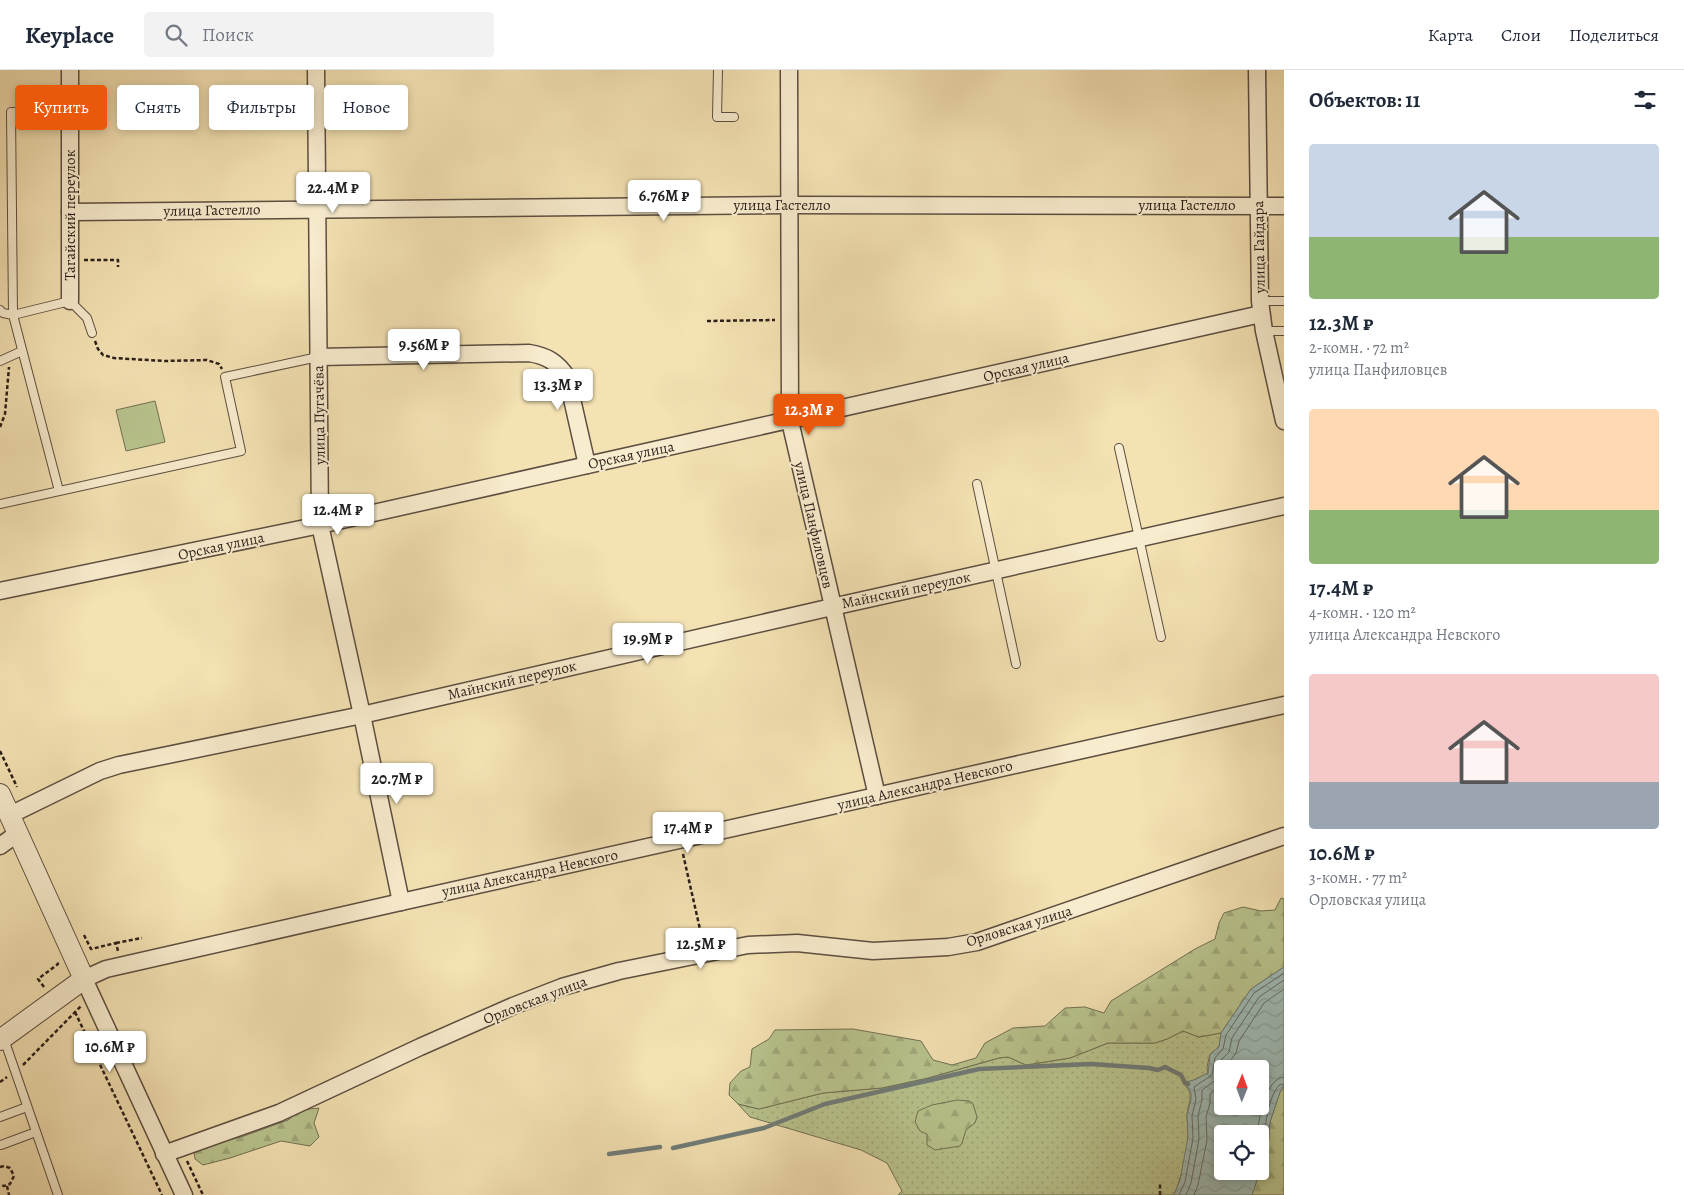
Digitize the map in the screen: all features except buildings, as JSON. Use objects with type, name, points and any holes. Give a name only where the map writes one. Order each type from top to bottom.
[{"type":"street","name":"Тагайский переулок","points":[[70,70],[70,85]]},
{"type":"street","name":"улица Пугачёва","points":[[316,70],[320,525],[401,902]]},
{"type":"street","name":"улица Панфиловцев","points":[[789,70],[790,421],[877,796]]},
{"type":"street","name":"улица Гайдара","points":[[1258,70],[1260,308],[1284,421]]},
{"type":"street","name":"Тагайский переулок","points":[[70,130],[70,301]]},
{"type":"street","name":"улица Гастелло","points":[[70,212],[788,205],[1258,204],[1284,206]]},
{"type":"street","name":"Орская улица","points":[[0,591],[320,525],[790,421],[1260,308]]},
{"type":"street","points":[[318,357],[529,353],[548,358],[560,366],[567,378],[587,465]]},
{"type":"street","name":"Майнский переулок","points":[[18,811],[100,771],[119,765],[362,715],[1284,506]]},
{"type":"street","name":"улица Александра Невского","points":[[2,1038],[84,978],[121,966],[1284,705]]},
{"type":"street","points":[[0,794],[18,811],[18,833],[184,1195]]},
{"type":"street","points":[[0,846],[18,833]]},
{"type":"street","name":"Орловская улица","points":[[164,1154],[279,1113],[420,1047],[562,987],[619,971],[748,944],[797,943],[873,951],[948,947],[977,942],[1284,836]]},
{"type":"lane","points":[[718,70],[717,117],[734,117]]},
{"type":"lane","points":[[15,112],[11,112],[13,315],[59,491]]},
{"type":"lane","points":[[0,310],[3,313],[13,315],[70,301],[87,318],[92,334]]},
{"type":"lane","points":[[1260,308],[1284,301]]},
{"type":"lane","points":[[1264,332],[1284,331]]},
{"type":"lane","points":[[0,361],[22,351]]},
{"type":"lane","points":[[0,504],[241,450],[225,377],[318,357]]},
{"type":"lane","points":[[1119,448],[1162,637]]},
{"type":"lane","points":[[977,484],[1016,664]]},
{"type":"lane","points":[[2,1038],[58,1195]]},
{"type":"lane","points":[[0,1116],[28,1107]]},
{"type":"lane","points":[[1,1145],[36,1132]]},
{"type":"path","points":[[70,260],[118,260],[118,267]]},
{"type":"path","points":[[708,321],[789,320]]},
{"type":"path","points":[[92,334],[98,349],[103,355],[114,358],[165,361],[207,360],[219,364],[225,377]]},
{"type":"path","points":[[0,427],[6,407],[10,356]]},
{"type":"path","points":[[0,751],[18,811]]},
{"type":"path","points":[[680,840],[706,953]]},
{"type":"path","points":[[81,928],[91,949],[142,938]]},
{"type":"path","points":[[116,943],[121,966]]},
{"type":"path","points":[[55,958],[58,964],[38,979],[67,1020]]},
{"type":"path","points":[[0,1076],[1,1081],[24,1064],[84,1003],[93,999]]},
{"type":"path","points":[[75,1012],[162,1195]]},
{"type":"path","points":[[0,1167],[7,1166],[14,1173],[12,1182],[7,1186],[0,1185]]},
{"type":"path","points":[[1160,1184],[1160,1195]]},
{"type":"path","points":[[7,1186],[9,1195]]},
{"type":"green space","points":[[155,401],[165,442],[126,451],[116,410]]},
{"type":"green space","points":[[1281,898],[1284,899],[1284,967],[1251,989],[1221,1033],[1199,1037],[1183,1031],[1155,1043],[1108,1043],[1070,1058],[1026,1065],[1008,1057],[999,1058],[928,1078],[882,1088],[823,1093],[759,1109],[738,1104],[729,1095],[730,1083],[741,1071],[750,1067],[752,1049],[769,1039],[775,1030],[853,1029],[921,1041],[933,1060],[952,1065],[976,1058],[985,1043],[1013,1028],[1045,1026],[1065,1008],[1085,1007],[1104,1013],[1111,1001],[1195,949],[1215,939],[1224,913],[1243,907],[1261,911],[1275,910]]},
{"type":"green space","points":[[1183,1031],[1199,1037],[1221,1033],[1219,1047],[1210,1054],[1207,1067],[1208,1073],[1184,1084],[1190,1092],[1187,1117],[1187,1144],[1183,1166],[1174,1195],[898,1195],[902,1191],[887,1163],[861,1150],[750,1117],[738,1104],[759,1109],[823,1093],[882,1088],[928,1078],[999,1058],[1008,1057],[1026,1065],[1070,1058],[1108,1043],[1155,1043]]},
{"type":"green space","points":[[1284,1085],[1284,1195],[1252,1195],[1257,1180],[1269,1180],[1270,1122]]},
{"type":"green space","points":[[957,1100],[969,1101],[973,1104],[977,1117],[975,1123],[966,1130],[960,1146],[935,1150],[927,1145],[927,1134],[920,1131],[915,1122],[918,1111],[932,1105]]},
{"type":"green space","points":[[319,1108],[314,1123],[319,1137],[310,1146],[281,1141],[203,1165],[195,1159],[194,1151],[200,1147],[241,1137],[288,1120],[301,1110]]},
{"type":"water","points":[[1284,967],[1284,1085],[1270,1122],[1269,1134],[1269,1125],[1214,1125],[1214,1180],[1257,1180],[1252,1195],[1174,1195],[1180,1180],[1188,1137],[1187,1115],[1191,1093],[1184,1082],[1208,1073],[1210,1054],[1219,1047],[1221,1033],[1251,989]]},
{"type":"waterway","points":[[673,1148],[764,1128],[825,1104],[979,1069],[1091,1064],[1158,1070],[1165,1067],[1181,1075],[1185,1083],[1188,1084]]},
{"type":"waterway","points":[[609,1154],[660,1147]]}]
